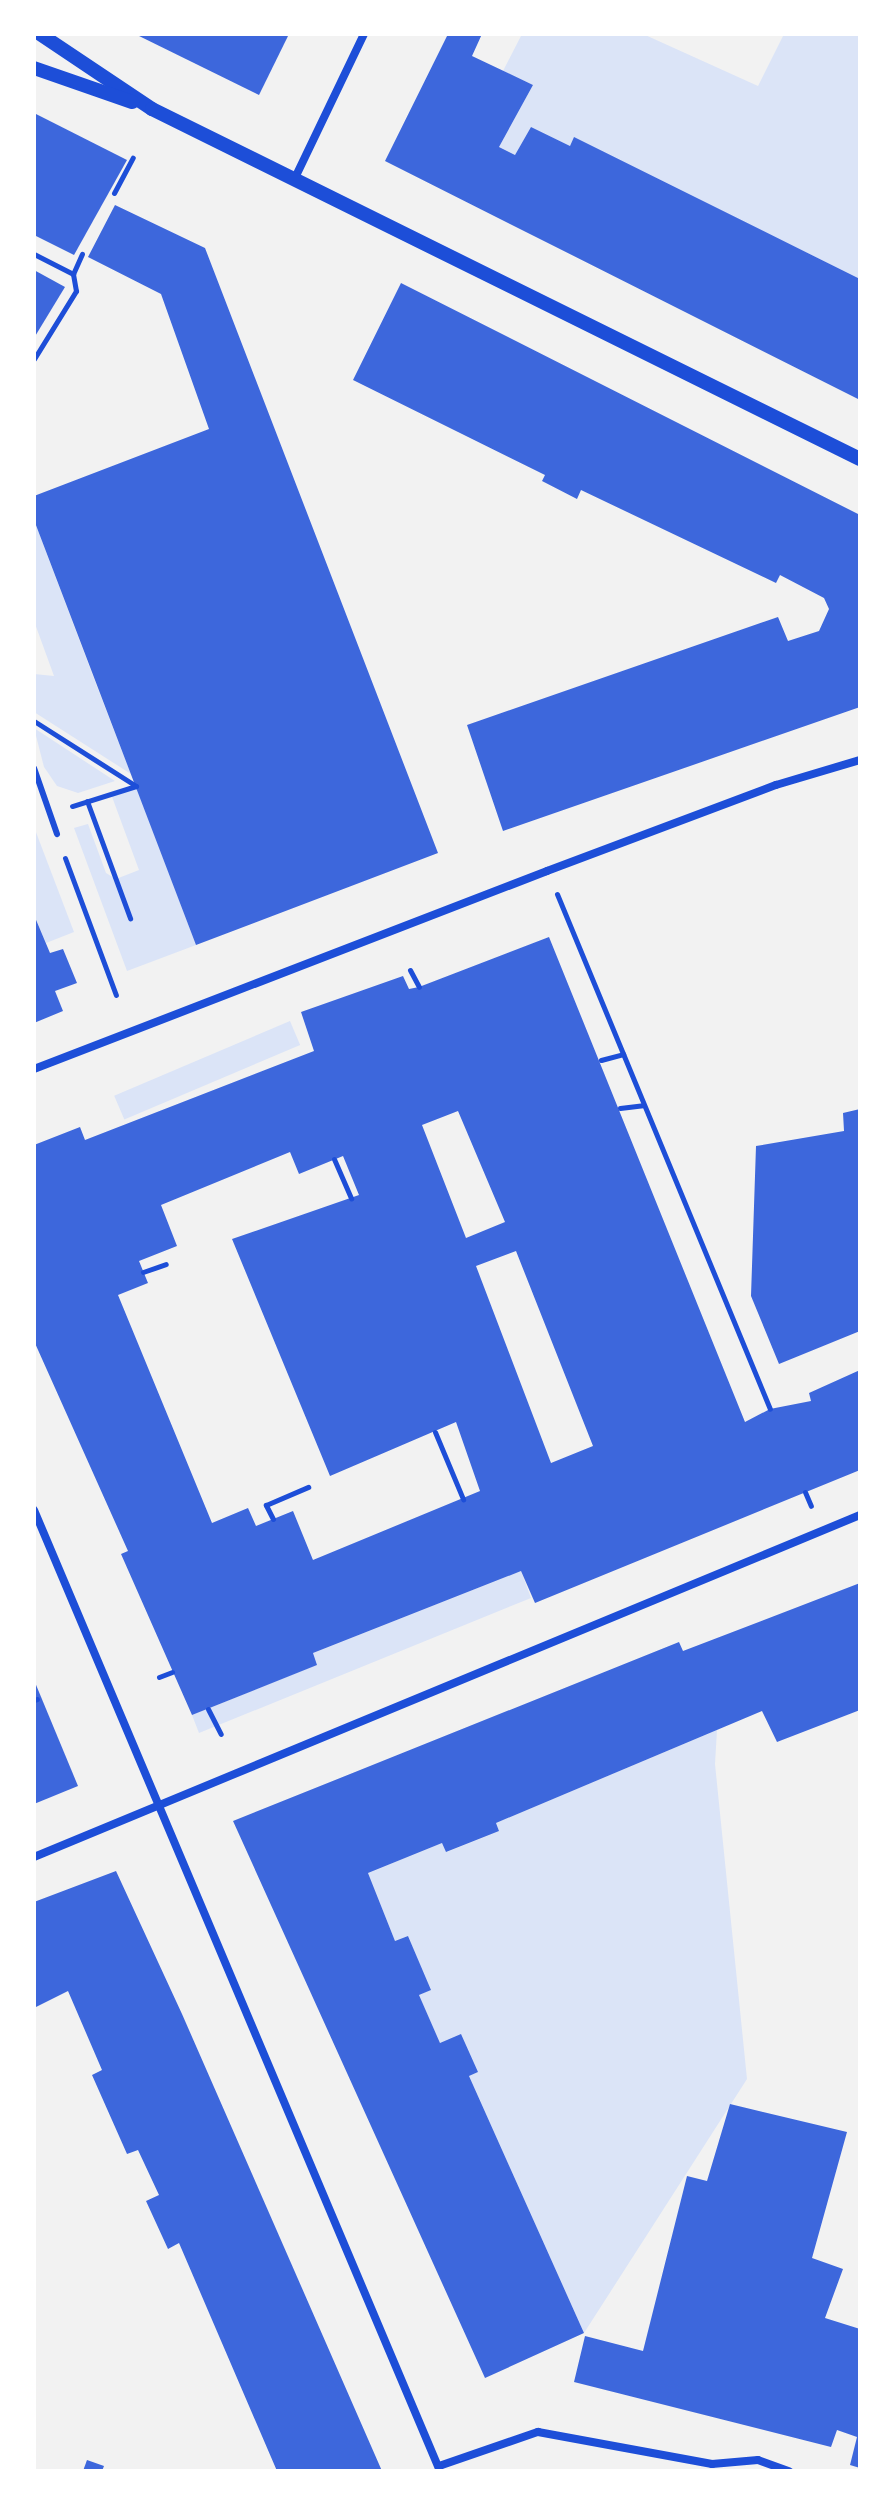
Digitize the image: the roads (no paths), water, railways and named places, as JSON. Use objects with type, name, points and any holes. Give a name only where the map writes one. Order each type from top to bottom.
[{"type":"street","points":[[40,34],[152,109],[860,459]]},
{"type":"street","points":[[294,180],[364,34]]},
{"type":"street","points":[[34,68],[152,109]]},
{"type":"street","points":[[34,1069],[776,785],[860,760]]},
{"type":"street","points":[[34,1510],[440,2468],[538,2432],[712,2464],[730,2460],[758,2460],[789,2471]]},
{"type":"street","points":[[34,1857],[860,1515]]},
{"type":"lane","points":[[34,768],[57,834]]},
{"type":"lane","points":[[730,2460],[733,2471]]}]
